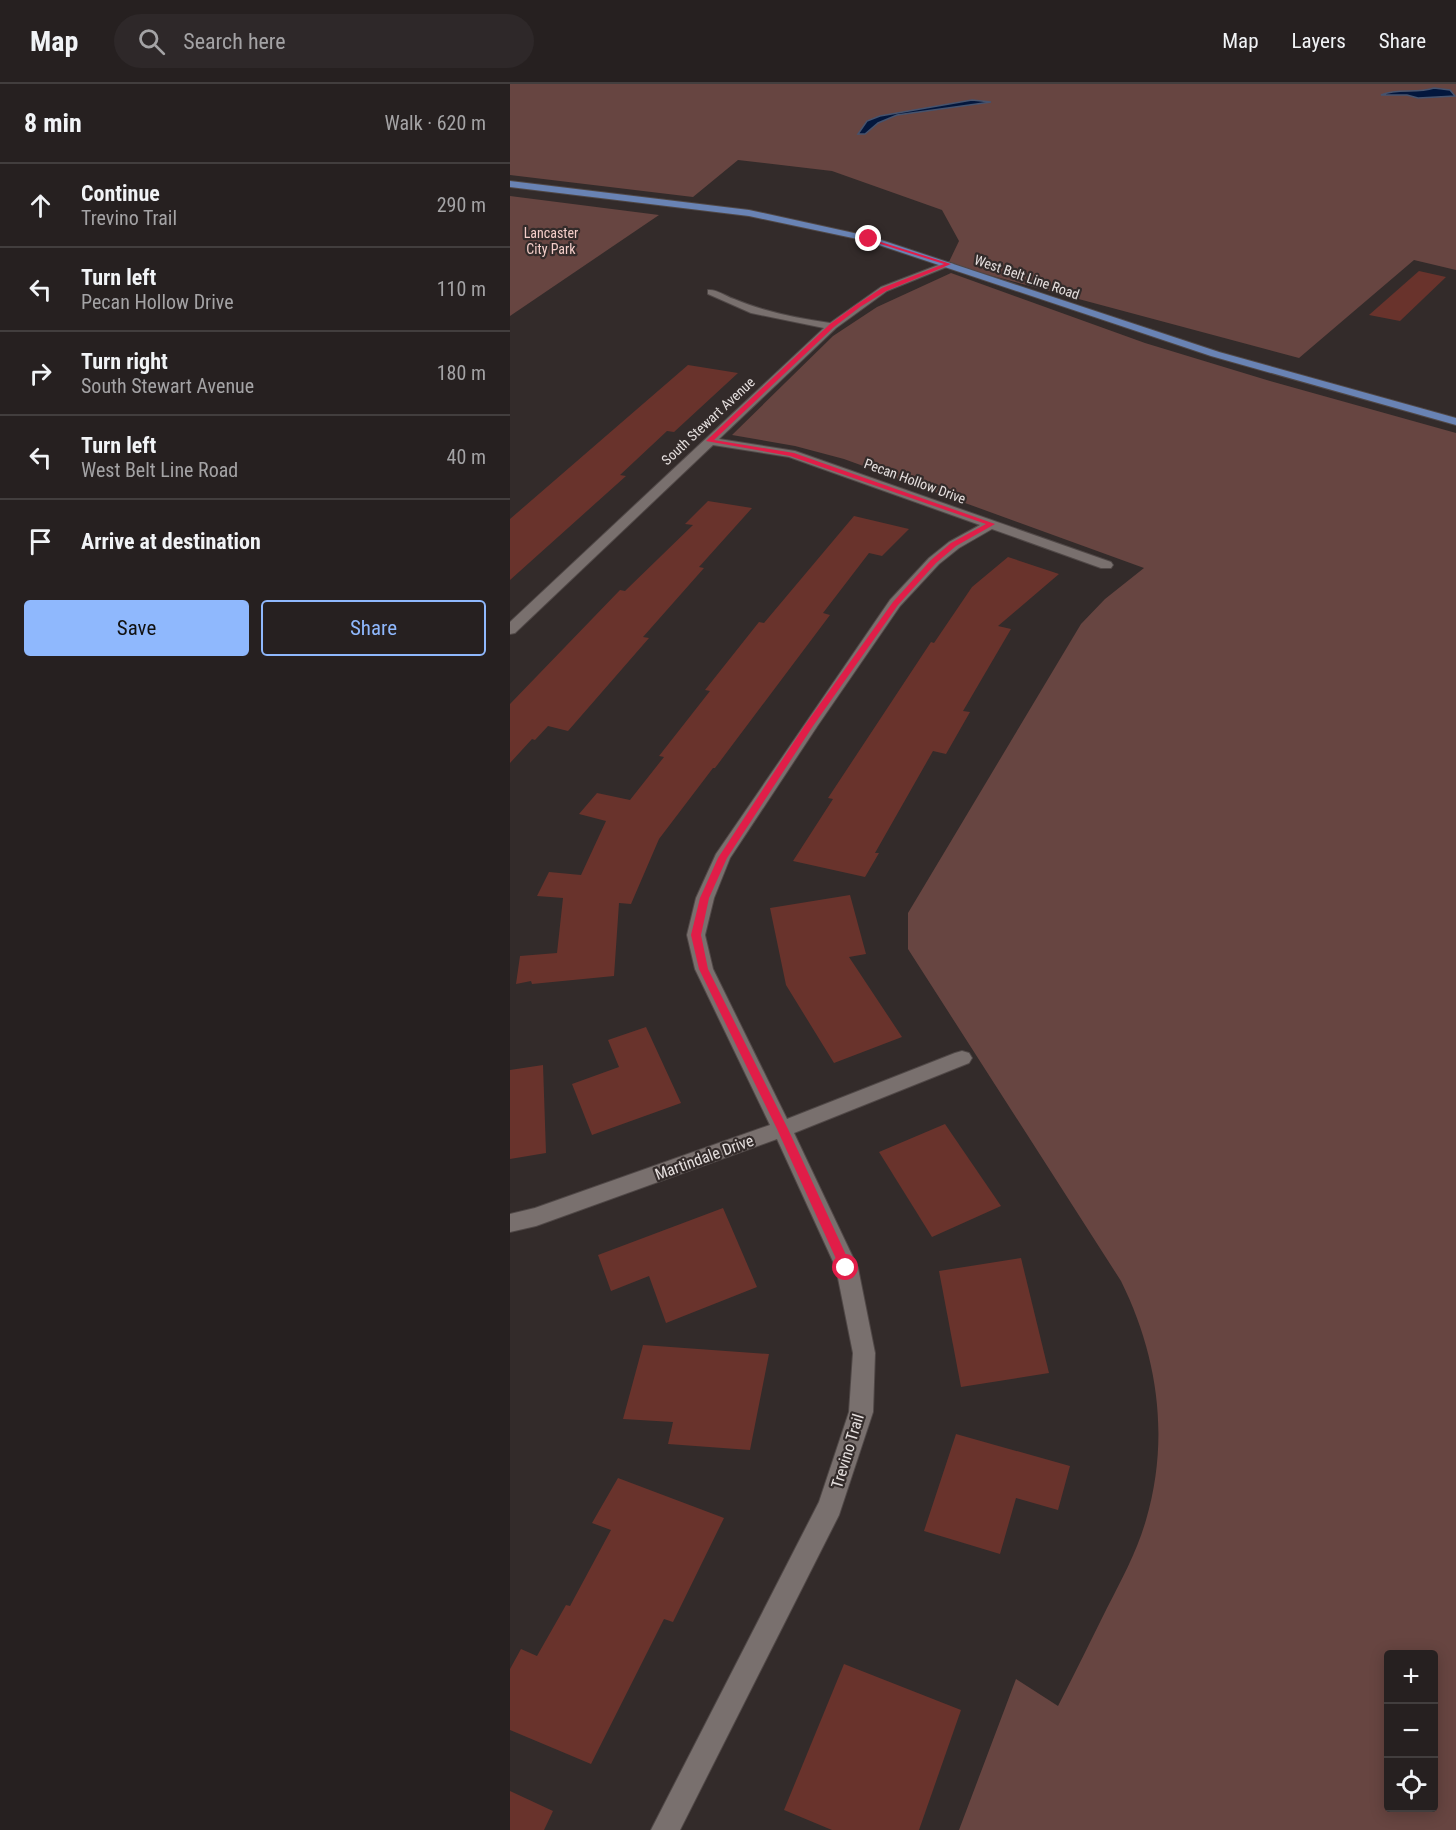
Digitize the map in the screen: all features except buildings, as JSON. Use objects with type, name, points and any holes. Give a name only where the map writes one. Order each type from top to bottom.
[{"type":"main road","name":"West Belt Line Road","points":[[510,184],[749,213],[869,239],[1204,350],[1456,422]]},
{"type":"street","name":"South Stewart Avenue","points":[[510,630],[832,326],[884,290],[949,264]]},
{"type":"street","points":[[711,292],[739,306],[770,317],[832,326]]},
{"type":"street","name":"Pecan Hollow Drive","points":[[709,441],[791,454],[1106,565]]},
{"type":"street","name":"Trevino Trail","points":[[665,1830],[830,1506],[861,1412],[864,1353],[846,1268],[782,1129],[704,969],[696,935],[705,898],[722,858],[810,725],[896,603],[934,561],[954,545],[991,524]]},
{"type":"street","name":"Martindale Drive","points":[[510,1223],[536,1217],[782,1129],[962,1058]]},
{"type":"green space","points":[[510,84],[1456,84],[1456,270],[1414,260],[1299,358],[948,264],[959,241],[942,210],[832,171],[738,160],[693,197],[510,175]]},
{"type":"green space","name":"Lancaster City Park","points":[[510,196],[659,215],[510,316]]},
{"type":"green space","points":[[951,273],[1145,343],[1456,433],[1456,1830],[959,1830],[1016,1679],[1058,1706],[1124,1576],[1146,1520],[1157,1459],[1158,1428],[1156,1398],[1144,1338],[1121,1281],[908,949],[908,913],[1081,624],[1105,599],[1144,568],[844,459],[795,446],[732,435],[833,336],[877,307]]},
{"type":"water","points":[[1434,88],[1450,90],[1455,96],[1418,98],[1407,95],[1381,95],[1421,91]]},
{"type":"water","points":[[972,100],[991,102],[897,115],[878,123],[865,134],[858,134],[867,121],[880,116]]},
{"type":"route","points":[[846,1268],[782,1129],[704,969],[696,935],[705,898],[722,858],[810,725],[896,603],[934,561],[954,545],[991,524],[791,454],[709,441],[832,326],[858,306],[884,290],[949,264],[869,239]]}]
